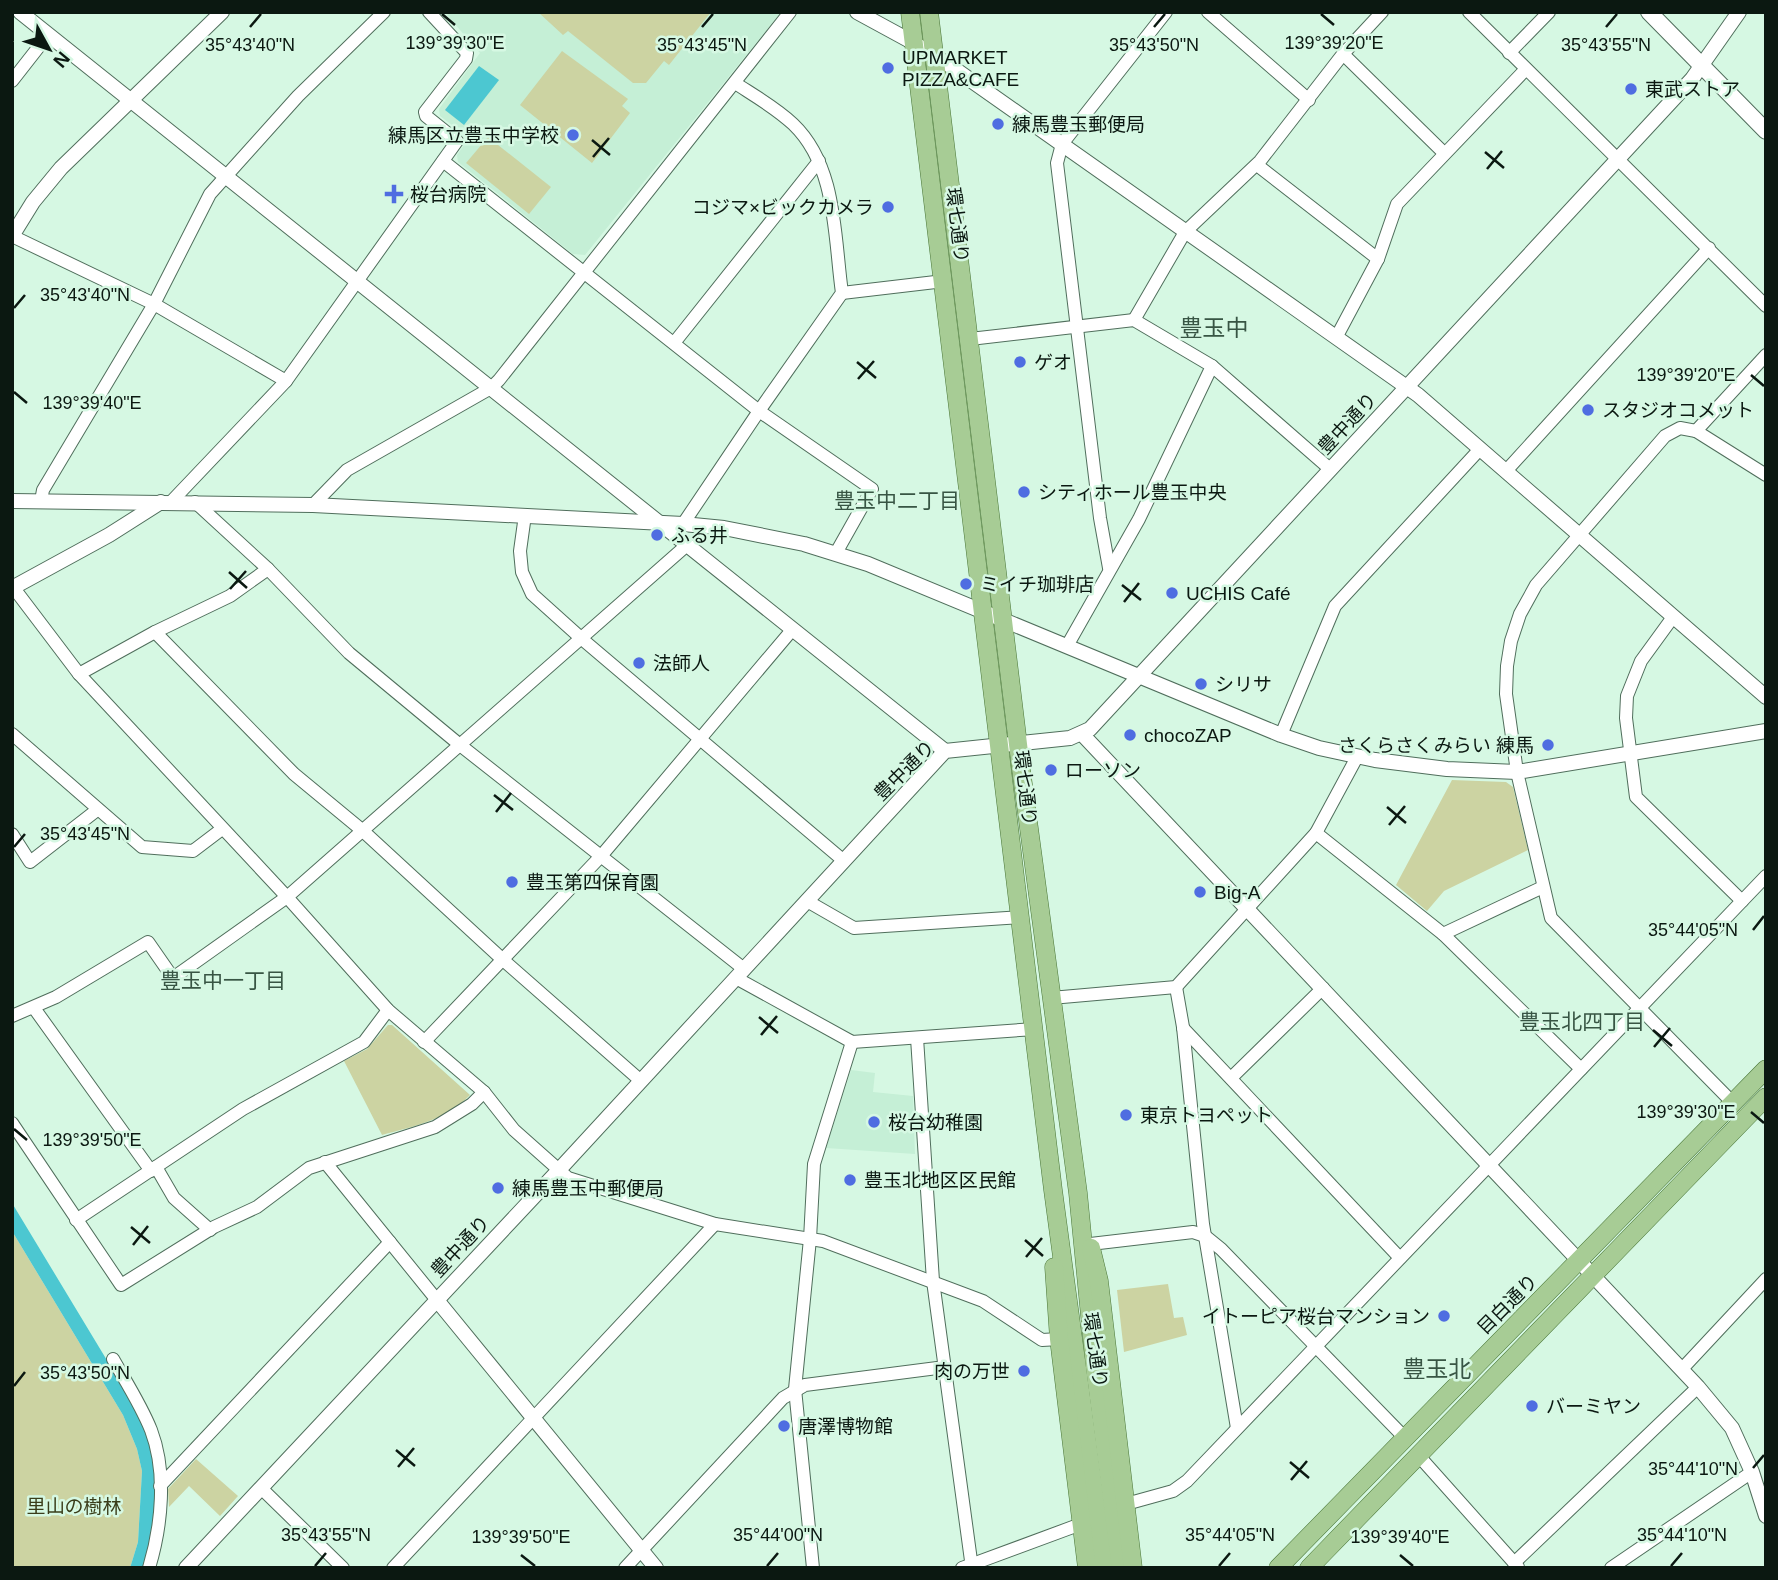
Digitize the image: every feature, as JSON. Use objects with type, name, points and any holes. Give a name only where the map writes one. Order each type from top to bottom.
[{"type":"main road","name":"環七通り","points":[[911,12],[983,611],[1009,745],[1051,998],[1086,1245],[1086,1368],[1104,1568]]},
{"type":"main road","name":"環七通り","points":[[929,12],[1003,619],[1022,917],[1053,1190],[1121,1568]]},
{"type":"main road","points":[[1649,12],[1766,131]]},
{"type":"main road","name":"目白通り","points":[[1278,1568],[1766,1069]]},
{"type":"main road","points":[[1309,1568],[1766,1097]]},
{"type":"main road","points":[[1053,1190],[1055,1301],[1087,1568]]},
{"type":"main road","points":[[1086,1245],[1099,1281],[1133,1568]]},
{"type":"street","points":[[20,12],[945,751]]},
{"type":"street","points":[[41,500],[43,490],[154,304],[209,194],[298,96],[384,12]]},
{"type":"street","points":[[429,12],[467,53],[466,59],[425,112],[426,116],[457,141],[286,381],[166,502],[13,588],[79,674],[287,897],[388,1010],[484,1091],[514,1130],[558,1171],[568,1178],[715,1224],[823,1241],[983,1301],[1042,1340],[1059,1339]]},
{"type":"street","points":[[313,505],[346,470],[491,388],[790,12]]},
{"type":"street","points":[[857,12],[935,55],[1407,387],[1766,697]]},
{"type":"street","points":[[1109,568],[1100,518],[1057,163],[1062,145],[1166,12]]},
{"type":"street","points":[[1208,12],[1309,100]]},
{"type":"street","points":[[1134,320],[1185,232],[1256,165],[1343,54],[1382,12]]},
{"type":"street","points":[[1469,12],[1766,306]]},
{"type":"street","points":[[1510,53],[1549,12]]},
{"type":"street","name":"豊中通り","points":[[186,1568],[558,1171],[945,751],[1082,734],[1090,729],[1703,67],[1739,12]]},
{"type":"street","points":[[217,13],[61,168],[33,202],[12,236],[154,304],[286,381]]},
{"type":"street","points":[[12,81],[48,35]]},
{"type":"street","points":[[1343,54],[1444,153]]},
{"type":"street","points":[[1336,336],[1378,259],[1397,204],[1526,69]]},
{"type":"street","points":[[683,524],[842,292],[827,181],[809,143],[794,125],[736,83]]},
{"type":"street","points":[[674,343],[818,161]]},
{"type":"street","points":[[443,162],[759,411],[873,489],[836,553]]},
{"type":"street","points":[[1256,165],[1378,259]]},
{"type":"street","points":[[1506,471],[1709,248]]},
{"type":"street","points":[[842,292],[944,281]]},
{"type":"street","points":[[970,339],[1134,320],[1212,366],[1330,469]]},
{"type":"street","points":[[1696,431],[1766,355]]},
{"type":"street","points":[[1067,646],[1139,519],[1212,366]]},
{"type":"street","points":[[1732,1103],[1551,918],[1517,772],[1506,681],[1511,641],[1520,614],[1536,585],[1665,436],[1680,428],[1696,431],[1766,475]]},
{"type":"street","points":[[1282,735],[1335,606],[1480,449]]},
{"type":"street","points":[[12,501],[313,505],[683,524],[751,533],[836,553],[899,575],[1319,748],[1357,757],[1447,769],[1517,772],[1766,730]]},
{"type":"street","points":[[195,502],[268,569],[349,653],[460,745],[602,855],[740,973],[852,1042],[1035,1029]]},
{"type":"street","points":[[525,515],[520,551],[522,572],[532,594],[844,861]]},
{"type":"street","points":[[12,1016],[56,997],[148,942],[173,978],[287,897],[687,545]]},
{"type":"street","points":[[79,674],[155,632],[230,596],[268,569]]},
{"type":"street","points":[[1673,617],[1641,661],[1630,684],[1625,707],[1636,797],[1742,901]]},
{"type":"street","points":[[424,1042],[602,855],[792,630]]},
{"type":"street","points":[[155,632],[294,774],[363,831],[640,1081]]},
{"type":"street","points":[[12,734],[142,847],[193,851],[222,829]]},
{"type":"street","points":[[1082,734],[1698,1387],[1732,1428],[1752,1472],[1766,1516]]},
{"type":"street","points":[[1051,998],[1176,987],[1316,834],[1357,757]]},
{"type":"street","points":[[12,834],[30,862],[97,810]]},
{"type":"street","points":[[1316,834],[1443,934],[1581,1069]]},
{"type":"street","points":[[1126,1504],[1180,1487],[1766,876]]},
{"type":"street","points":[[1443,934],[1543,887]]},
{"type":"street","points":[[807,901],[854,928],[1022,917]]},
{"type":"street","points":[[1176,987],[1183,1027],[1205,1236],[1237,1428]]},
{"type":"street","points":[[1231,1078],[1323,988]]},
{"type":"street","points":[[34,1008],[174,1198],[210,1230]]},
{"type":"street","points":[[76,1220],[243,1109],[364,1042],[388,1010]]},
{"type":"street","points":[[1183,1027],[1400,1258]]},
{"type":"street","points":[[917,1038],[933,1281],[969,1567],[1081,1524]]},
{"type":"street","points":[[813,1568],[795,1389],[810,1239],[814,1164],[852,1042]]},
{"type":"street","points":[[12,1123],[121,1285],[210,1230],[257,1208],[309,1168],[435,1127],[472,1104],[484,1091]]},
{"type":"street","points":[[325,1162],[656,1568]]},
{"type":"street","points":[[393,1568],[715,1224]]},
{"type":"street","points":[[1086,1245],[1193,1232],[1205,1236],[1221,1249],[1405,1438]]},
{"type":"street","points":[[160,1486],[390,1242]]},
{"type":"street","points":[[1682,1370],[1764,1284]]},
{"type":"street","points":[[113,1359],[151,1431],[158,1461],[161,1503],[149,1568]]},
{"type":"street","points":[[625,1568],[783,1398],[795,1389],[805,1385],[945,1367]]},
{"type":"street","points":[[1418,1455],[1516,1565],[1698,1387]]},
{"type":"street","points":[[1611,1568],[1752,1472]]},
{"type":"street","points":[[261,1488],[343,1568]]},
{"type":"shaded area","name":"練馬区立豊玉中学校","points":[[450,12],[781,12],[585,255],[573,254],[458,162],[457,155],[469,138],[440,116],[439,109],[480,53],[447,15]]},
{"type":"shaded area","name":"桜台幼稚園","points":[[851,1070],[875,1073],[873,1092],[913,1096],[915,1154],[826,1148]]},
{"type":"green space","points":[[538,12],[711,12],[669,65],[664,61],[646,83],[633,83],[568,31],[563,35]]},
{"type":"green space","points":[[562,51],[628,99],[622,106],[630,113],[592,163],[520,105]]},
{"type":"green space","points":[[488,137],[551,187],[529,214],[466,163]]},
{"type":"green space","points":[[1452,780],[1506,782],[1513,787],[1528,850],[1444,891],[1427,911],[1396,885]]},
{"type":"green space","points":[[388,1025],[392,1025],[470,1095],[451,1111],[440,1116],[382,1135],[344,1061],[367,1049]]},
{"type":"green space","name":"里山の樹林","points":[[12,1231],[123,1415],[137,1449],[142,1471],[138,1542],[130,1568],[12,1568]]},
{"type":"green space","points":[[1168,1284],[1174,1318],[1183,1317],[1187,1335],[1124,1352],[1117,1290]]},
{"type":"green space","points":[[196,1459],[238,1496],[220,1516],[189,1486],[169,1507],[168,1489]]},
{"type":"water","points":[[479,66],[499,80],[464,125],[445,110]]},
{"type":"water","points":[[12,1203],[137,1410],[146,1433],[153,1456],[156,1504],[144,1568],[130,1568],[138,1542],[142,1471],[137,1449],[123,1415],[12,1231]]},
{"type":"place","name":"UPMARKET PIZZA&CAFE","points":[[888,68]]},
{"type":"place","name":"東武ストア","points":[[1631,89]]},
{"type":"place","name":"練馬豊玉郵便局","points":[[998,124]]},
{"type":"place","name":"練馬区立豊玉中学校","points":[[573,135]]},
{"type":"place","name":"桜台病院","points":[[394,194]]},
{"type":"place","name":"コジマ×ビックカメラ","points":[[888,207]]},
{"type":"place","name":"ゲオ","points":[[1020,362]]},
{"type":"place","name":"スタジオコメット","points":[[1588,410]]},
{"type":"place","name":"シティホール豊玉中央","points":[[1024,492]]},
{"type":"place","name":"ふる井","points":[[657,535]]},
{"type":"place","name":"ミイチ珈琲店","points":[[966,584]]},
{"type":"place","name":"UCHIS Café","points":[[1172,593]]},
{"type":"place","name":"法師人","points":[[639,663]]},
{"type":"place","name":"シリサ","points":[[1201,684]]},
{"type":"place","name":"chocoZAP","points":[[1130,735]]},
{"type":"place","name":"さくらさくみらい 練馬","points":[[1548,745]]},
{"type":"place","name":"ローソン","points":[[1051,770]]},
{"type":"place","name":"豊玉第四保育園","points":[[512,882]]},
{"type":"place","name":"Big-A","points":[[1200,892]]},
{"type":"place","name":"東京トヨペット","points":[[1126,1115]]},
{"type":"place","name":"桜台幼稚園","points":[[874,1122]]},
{"type":"place","name":"豊玉北地区区民館","points":[[850,1180]]},
{"type":"place","name":"練馬豊玉中郵便局","points":[[498,1188]]},
{"type":"place","name":"イトーピア桜台マンション","points":[[1444,1316]]},
{"type":"place","name":"肉の万世","points":[[1024,1371]]},
{"type":"place","name":"バーミヤン","points":[[1532,1406]]},
{"type":"place","name":"唐澤博物館","points":[[784,1426]]},
{"type":"district","name":"豊玉中","points":[[1214,328]]},
{"type":"district","name":"豊玉中二丁目","points":[[897,501]]},
{"type":"district","name":"豊玉中一丁目","points":[[223,981]]},
{"type":"district","name":"豊玉北四丁目","points":[[1582,1022]]},
{"type":"district","name":"豊玉北","points":[[1437,1369]]}]
